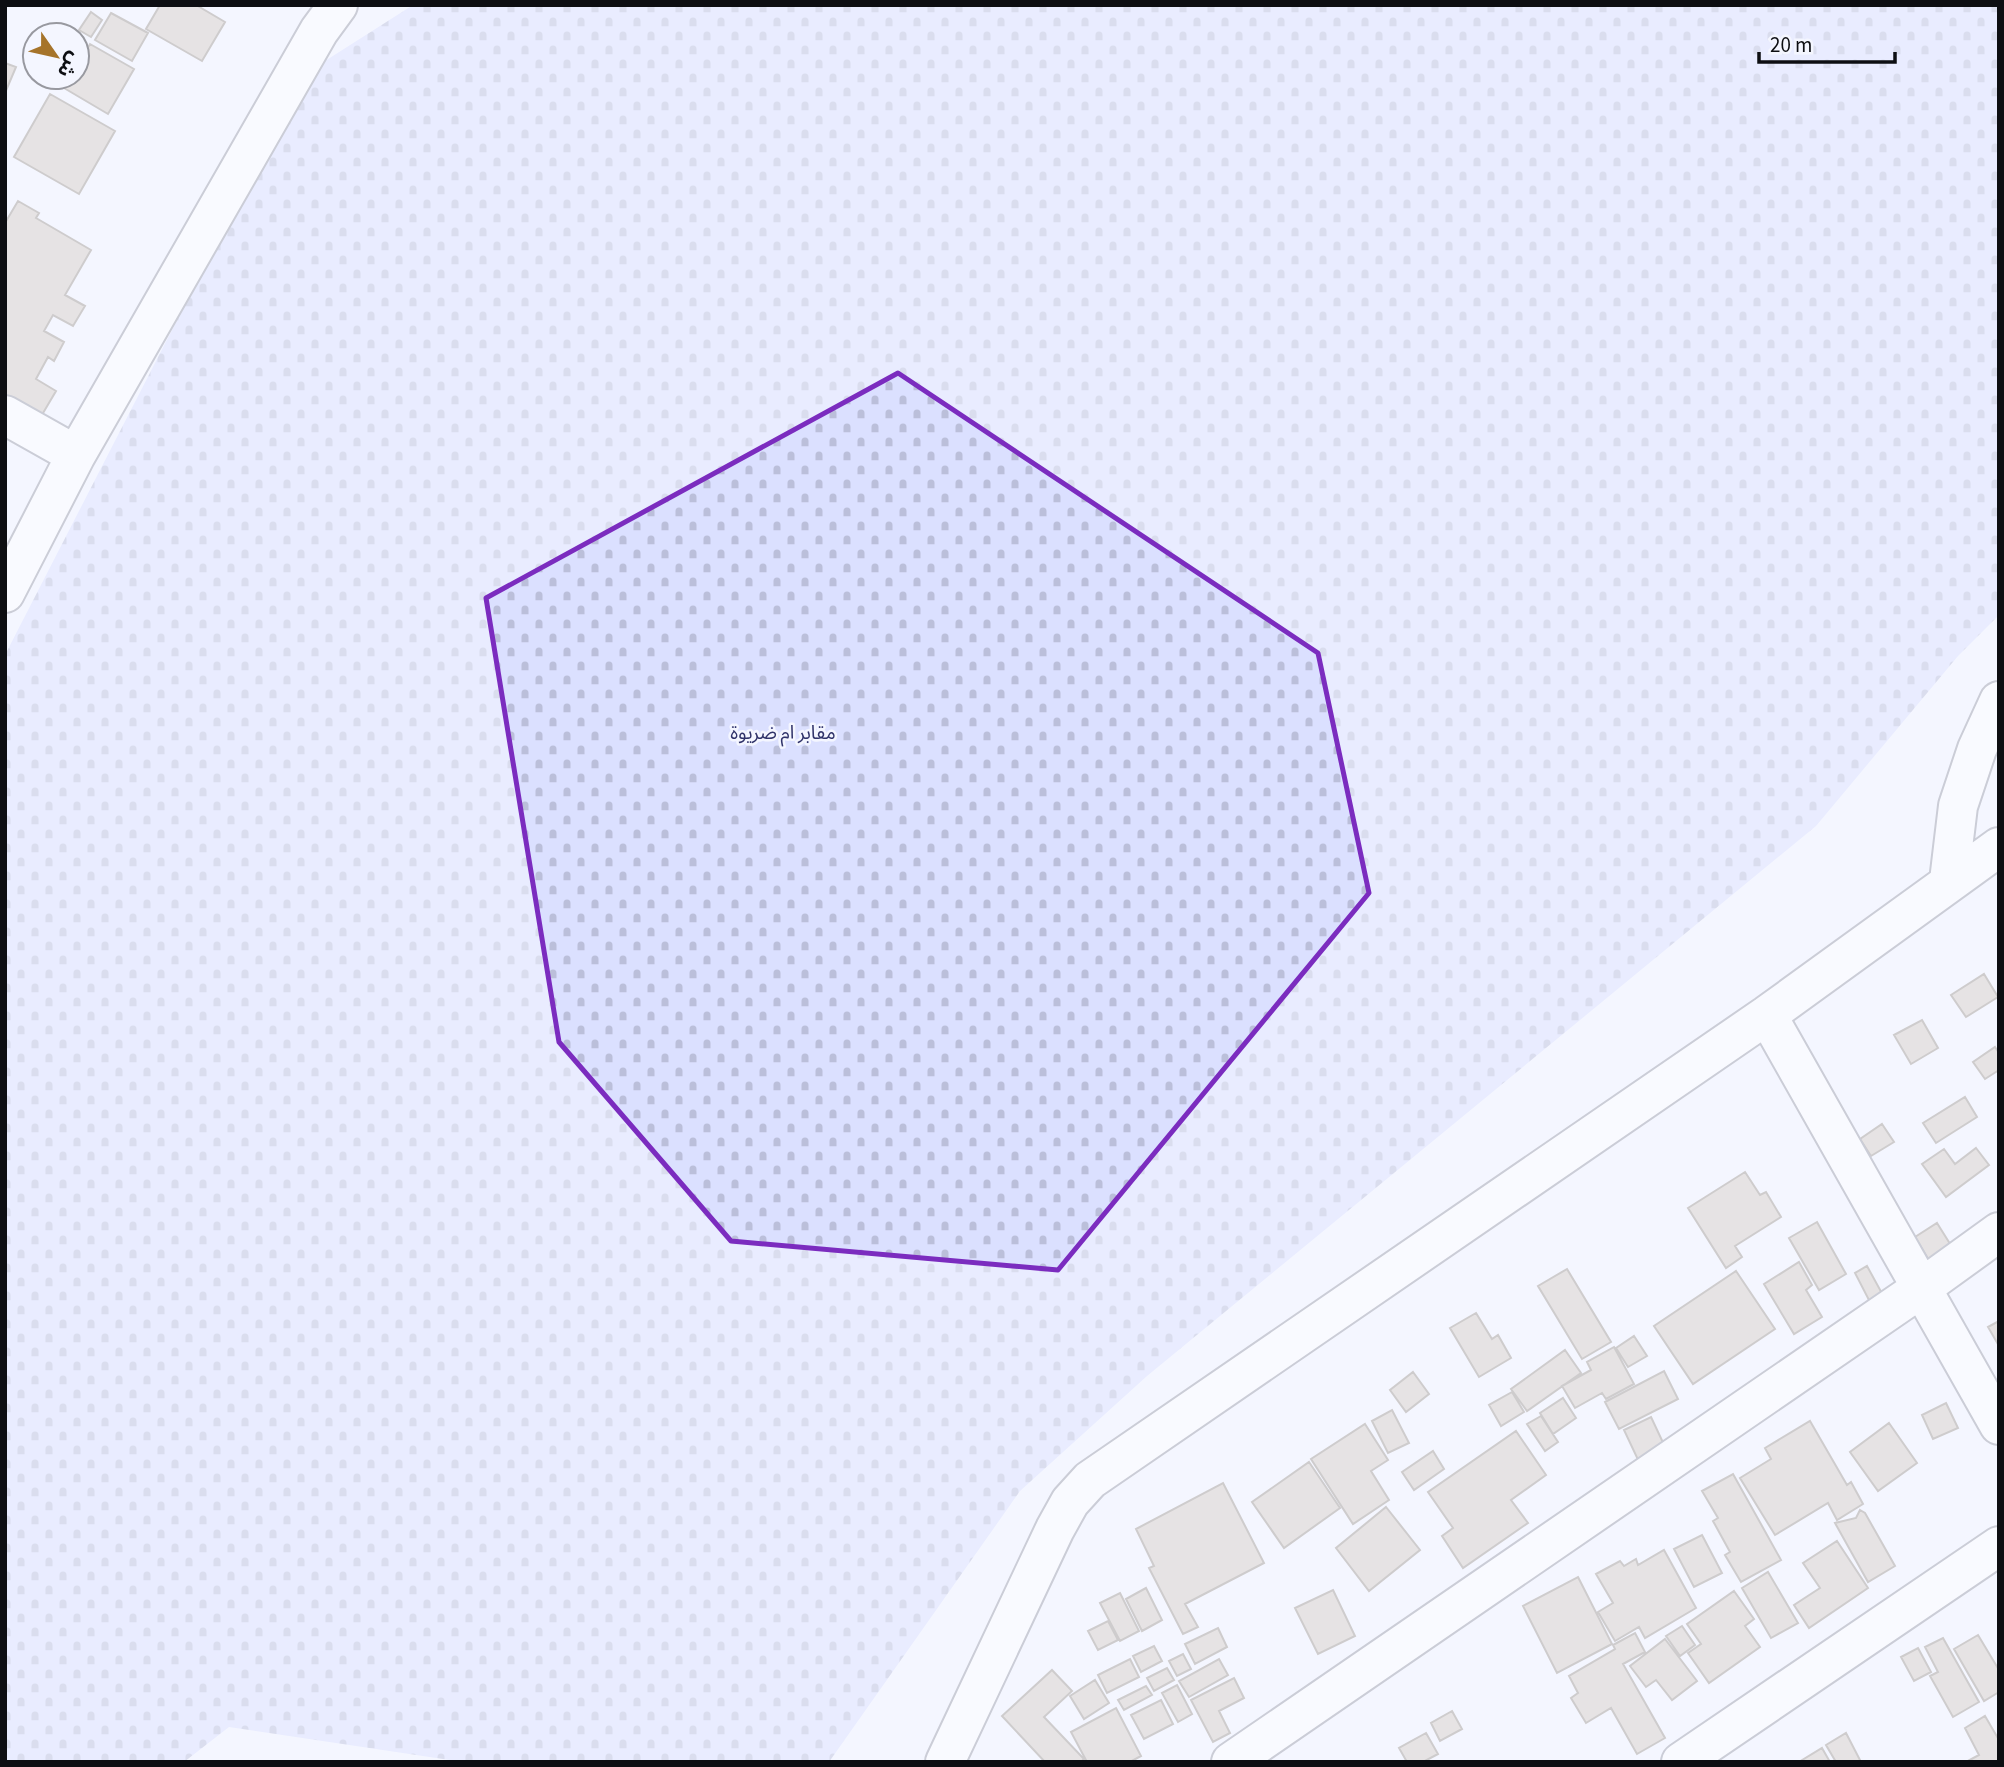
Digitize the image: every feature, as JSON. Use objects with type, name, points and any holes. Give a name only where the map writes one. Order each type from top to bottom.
[{"type":"street","points":[[5,593],[76,455],[319,31],[338,5]]},
{"type":"street","points":[[5,415],[76,455]]},
{"type":"street","points":[[1949,881],[1958,806],[1977,750],[1999,701]]},
{"type":"street","points":[[945,1762],[1055,1529],[1070,1502],[1090,1480],[1767,1015],[1999,847]]},
{"type":"street","points":[[1767,1015],[1999,1425]]},
{"type":"street","points":[[1231,1762],[1999,1232]]},
{"type":"street","points":[[1681,1762],[1999,1546]]},
{"type":"highlighted area","points":[[898,373],[1318,653],[1369,893],[1058,1270],[731,1241],[559,1042],[486,598]]},
{"type":"green space","name":"مقابر ام ضريوة","points":[[413,5],[1999,5],[1999,615],[1958,656],[1816,826],[1147,1376],[1020,1491],[829,1762],[463,1762],[229,1727],[184,1762],[5,1762],[5,655],[303,75]]},
{"type":"building","points":[[160,5],[196,5],[225,22],[202,61],[146,29]]},
{"type":"building","points":[[91,12],[102,20],[91,37],[91,21],[85,21]]},
{"type":"building","points":[[111,13],[148,33],[132,61],[95,40]]},
{"type":"building","points":[[91,45],[134,69],[108,114],[69,91],[91,91]]},
{"type":"building","points":[[5,63],[16,67],[5,93]]},
{"type":"building","points":[[50,94],[115,131],[79,194],[14,157]]},
{"type":"building","points":[[18,201],[39,213],[36,218],[91,250],[65,295],[85,306],[73,326],[53,315],[44,331],[64,342],[54,361],[48,357],[36,379],[56,391],[36,425],[5,407],[5,223]]},
{"type":"building","points":[[1984,974],[1998,997],[1966,1017],[1951,995]]},
{"type":"building","points":[[1922,1020],[1938,1048],[1911,1064],[1894,1035]]},
{"type":"building","points":[[1995,1047],[1999,1053],[1999,1070],[1985,1079],[1973,1062]]},
{"type":"building","points":[[1965,1097],[1977,1117],[1936,1143],[1923,1123]]},
{"type":"building","points":[[1882,1124],[1894,1142],[1871,1156],[1860,1139]]},
{"type":"building","points":[[1976,1148],[1989,1165],[1946,1197],[1922,1164],[1944,1149],[1955,1164]]},
{"type":"building","points":[[1745,1172],[1760,1195],[1766,1192],[1781,1217],[1735,1246],[1742,1257],[1726,1268],[1688,1208]]},
{"type":"building","points":[[1817,1222],[1846,1274],[1819,1290],[1789,1238]]},
{"type":"building","points":[[1937,1223],[1952,1247],[1930,1262],[1915,1237]]},
{"type":"building","points":[[1799,1262],[1812,1285],[1806,1290],[1822,1317],[1794,1334],[1764,1284]]},
{"type":"building","points":[[1867,1266],[1884,1297],[1871,1304],[1855,1273]]},
{"type":"building","points":[[1567,1269],[1611,1342],[1582,1359],[1538,1286]]},
{"type":"building","points":[[1736,1271],[1775,1329],[1693,1384],[1654,1326]]},
{"type":"building","points":[[1476,1313],[1492,1339],[1498,1335],[1511,1358],[1479,1377],[1450,1328]]},
{"type":"building","points":[[1999,1321],[1999,1346],[1988,1327]]},
{"type":"building","points":[[1634,1336],[1647,1356],[1628,1367],[1616,1348]]},
{"type":"building","points":[[1614,1347],[1634,1384],[1606,1399],[1602,1393],[1575,1408],[1562,1386],[1591,1370],[1587,1362]]},
{"type":"building","points":[[1565,1350],[1581,1373],[1527,1411],[1511,1389]]},
{"type":"building","points":[[1664,1371],[1678,1399],[1619,1429],[1605,1402]]},
{"type":"building","points":[[1413,1372],[1429,1394],[1406,1412],[1390,1390]]},
{"type":"building","points":[[1512,1392],[1524,1412],[1501,1426],[1489,1405]]},
{"type":"building","points":[[1563,1398],[1576,1418],[1553,1434],[1540,1413]]},
{"type":"building","points":[[1946,1403],[1958,1428],[1933,1439],[1922,1415]]},
{"type":"building","points":[[1392,1410],[1409,1443],[1388,1453],[1372,1421]]},
{"type":"building","points":[[1541,1416],[1558,1442],[1545,1451],[1527,1424]]},
{"type":"building","points":[[1651,1417],[1667,1451],[1640,1464],[1624,1430]]},
{"type":"building","points":[[1810,1421],[1847,1485],[1851,1482],[1863,1504],[1837,1520],[1828,1503],[1775,1535],[1740,1478],[1771,1459],[1765,1448]]},
{"type":"building","points":[[1889,1423],[1917,1463],[1878,1491],[1850,1452]]},
{"type":"building","points":[[1365,1424],[1388,1460],[1371,1471],[1389,1500],[1353,1524],[1311,1459]]},
{"type":"building","points":[[1516,1431],[1546,1475],[1511,1500],[1528,1523],[1463,1568],[1442,1536],[1453,1528],[1428,1492]]},
{"type":"building","points":[[1433,1451],[1444,1469],[1414,1490],[1402,1472]]},
{"type":"building","points":[[1309,1462],[1340,1508],[1284,1548],[1252,1502]]},
{"type":"building","points":[[1733,1474],[1781,1560],[1741,1582],[1725,1555],[1730,1552],[1713,1521],[1718,1518],[1702,1491]]},
{"type":"building","points":[[1223,1483],[1264,1563],[1185,1604],[1198,1627],[1183,1634],[1149,1568],[1154,1566],[1136,1529]]},
{"type":"building","points":[[1386,1507],[1420,1550],[1369,1591],[1336,1548]]},
{"type":"building","points":[[1860,1510],[1865,1513],[1895,1566],[1868,1582],[1835,1523],[1856,1518]]},
{"type":"building","points":[[1702,1535],[1722,1573],[1694,1587],[1674,1549]]},
{"type":"building","points":[[1837,1541],[1868,1588],[1809,1628],[1794,1605],[1820,1588],[1803,1563]]},
{"type":"building","points":[[1664,1550],[1696,1608],[1645,1638],[1639,1627],[1615,1641],[1598,1612],[1613,1603],[1596,1574],[1620,1561],[1624,1566],[1636,1559],[1638,1565]]},
{"type":"building","points":[[1768,1572],[1798,1623],[1771,1638],[1742,1588]]},
{"type":"building","points":[[1578,1577],[1612,1644],[1557,1673],[1523,1606]]},
{"type":"building","points":[[1146,1588],[1162,1620],[1142,1631],[1126,1599]]},
{"type":"building","points":[[1333,1590],[1355,1636],[1318,1654],[1295,1608]]},
{"type":"building","points":[[1734,1591],[1754,1619],[1745,1626],[1760,1647],[1709,1683],[1688,1653],[1701,1644],[1687,1624]]},
{"type":"building","points":[[1120,1593],[1139,1631],[1120,1641],[1100,1603]]},
{"type":"building","points":[[1108,1621],[1118,1640],[1098,1650],[1088,1631]]},
{"type":"building","points":[[1682,1626],[1695,1645],[1680,1656],[1666,1636]]},
{"type":"building","points":[[1218,1628],[1227,1647],[1195,1664],[1185,1644]]},
{"type":"building","points":[[1635,1633],[1645,1652],[1623,1664],[1665,1738],[1637,1754],[1611,1708],[1586,1723],[1571,1698],[1578,1693],[1569,1676],[1615,1649],[1613,1645]]},
{"type":"building","points":[[1978,1635],[1999,1670],[1999,1692],[1984,1701],[1954,1649]]},
{"type":"building","points":[[1943,1638],[1979,1702],[1953,1717],[1930,1676],[1938,1672],[1925,1647]]},
{"type":"building","points":[[1665,1639],[1697,1681],[1672,1700],[1656,1680],[1646,1687],[1630,1666]]},
{"type":"building","points":[[1154,1646],[1162,1661],[1141,1672],[1133,1656]]},
{"type":"building","points":[[1918,1648],[1931,1672],[1914,1681],[1901,1657]]},
{"type":"building","points":[[1183,1654],[1191,1669],[1177,1676],[1169,1661]]},
{"type":"building","points":[[1130,1659],[1139,1677],[1107,1693],[1098,1675]]},
{"type":"building","points":[[1219,1659],[1228,1675],[1189,1697],[1179,1681]]},
{"type":"building","points":[[1167,1668],[1174,1680],[1154,1691],[1147,1678]]},
{"type":"building","points":[[1052,1670],[1072,1691],[1044,1717],[1084,1759],[1081,1762],[1045,1762],[1002,1716]]},
{"type":"building","points":[[1234,1678],[1244,1698],[1219,1711],[1230,1733],[1213,1742],[1191,1700]]},
{"type":"building","points":[[1095,1680],[1109,1703],[1084,1719],[1070,1696]]},
{"type":"building","points":[[1177,1685],[1192,1714],[1178,1722],[1162,1693]]},
{"type":"building","points":[[1146,1686],[1152,1695],[1124,1710],[1118,1700]]},
{"type":"building","points":[[1161,1700],[1173,1724],[1144,1739],[1131,1715]]},
{"type":"building","points":[[1116,1708],[1141,1756],[1130,1762],[1087,1762],[1071,1732]]},
{"type":"building","points":[[1452,1711],[1462,1729],[1440,1741],[1431,1723]]},
{"type":"building","points":[[1985,1716],[1999,1740],[1999,1762],[1966,1762],[1979,1755],[1965,1728]]},
{"type":"building","points":[[1426,1733],[1438,1754],[1423,1762],[1407,1762],[1399,1748]]},
{"type":"building","points":[[1846,1733],[1861,1762],[1836,1762],[1826,1745]]},
{"type":"building","points":[[1822,1748],[1830,1762],[1799,1762]]}]
